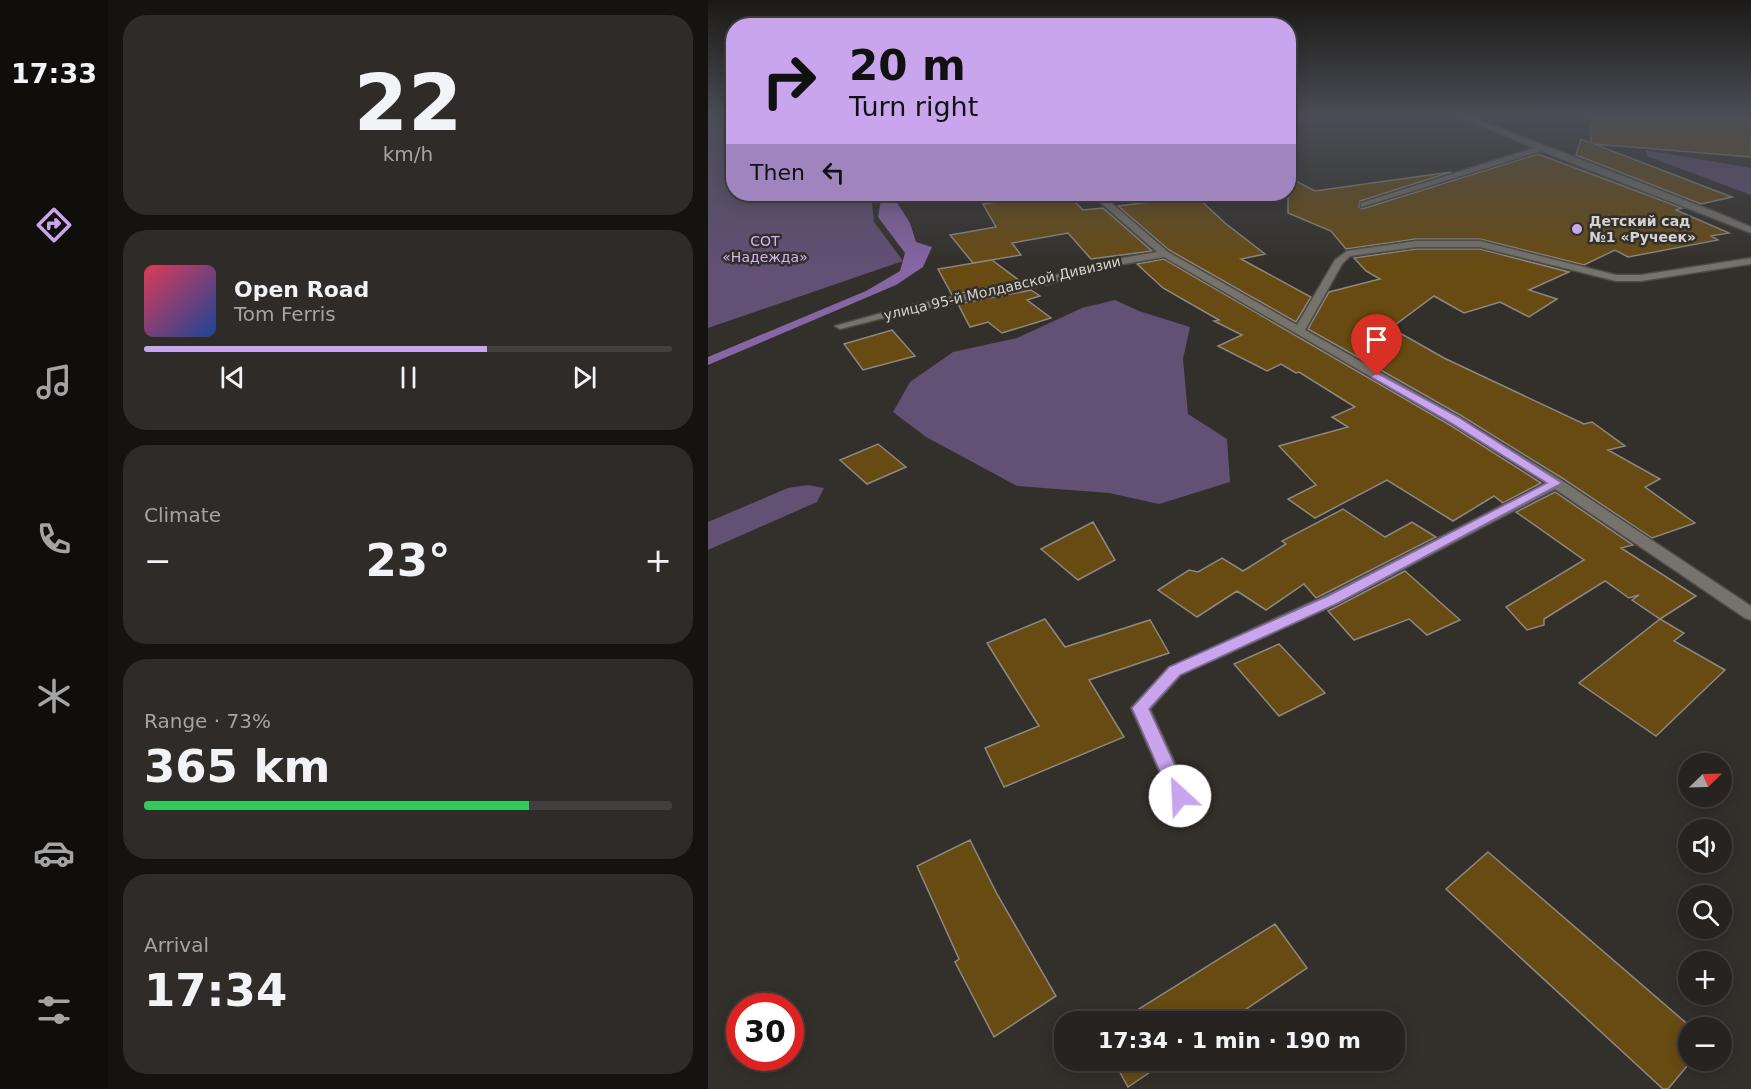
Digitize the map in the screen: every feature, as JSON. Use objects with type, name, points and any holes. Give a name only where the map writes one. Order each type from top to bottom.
[{"type":"street","points":[[1364,205],[1486,166]]},
{"type":"street","points":[[1591,166],[1751,230]]},
{"type":"street","points":[[1103,201],[1165,254],[1455,420],[1556,483],[1751,614]]},
{"type":"street","points":[[1298,332],[1338,262],[1347,255],[1357,252],[1416,244],[1480,244],[1616,278],[1641,278],[1751,261]]},
{"type":"street","name":"улица 95-й Молдавской Дивизии","points":[[840,326],[907,309],[1049,281],[1099,266],[1165,254]]},
{"type":"street","points":[[1180,796],[1140,708],[1175,671],[1333,599],[1556,483]]},
{"type":"green space","name":"СОТ «Надежда»","points":[[708,166],[726,166],[726,201],[872,201],[874,222],[903,261],[708,328]]},
{"type":"green space","points":[[1673,166],[1738,166],[1751,168],[1751,195]]},
{"type":"green space","points":[[1115,300],[1139,311],[1190,327],[1183,359],[1188,414],[1227,439],[1230,482],[1159,504],[1109,493],[1017,486],[926,437],[893,412],[910,382],[953,352],[1017,338],[1082,308]]},
{"type":"green space","points":[[808,485],[824,488],[817,502],[708,550],[708,522],[788,488]]},
{"type":"shaded area","points":[[881,201],[896,201],[910,223],[916,242],[932,247],[923,267],[896,285],[708,365],[708,357],[866,291],[900,271],[905,253],[878,217]]},
{"type":"building","points":[[1500,166],[1570,166],[1682,208],[1676,210],[1729,233],[1711,236],[1718,240],[1628,257],[1615,250],[1584,265],[1480,239],[1416,239],[1346,249],[1331,231],[1288,213],[1288,201],[1296,201],[1296,181],[1315,191],[1451,172],[1360,201],[1359,207],[1362,209]]},
{"type":"building","points":[[1604,166],[1651,166],[1732,197],[1701,204]]},
{"type":"building","points":[[1006,201],[1074,201],[1083,210],[1103,208],[1152,251],[1091,259],[1068,233],[1012,243],[1021,255],[973,263],[950,235],[996,227],[983,204]]},
{"type":"building","points":[[1157,201],[1201,201],[1265,254],[1241,259],[1311,297],[1296,322],[1169,250],[1118,206]]},
{"type":"building","points":[[1416,249],[1480,249],[1569,272],[1529,290],[1557,299],[1529,317],[1500,302],[1464,313],[1434,296],[1391,328],[1444,358],[1584,424],[1592,422],[1625,446],[1608,450],[1660,479],[1645,487],[1695,523],[1652,538],[1562,478],[1460,415],[1308,329],[1329,292],[1380,279],[1366,271],[1354,258]]},
{"type":"building","points":[[1164,259],[1450,425],[1541,483],[1503,503],[1494,496],[1453,521],[1387,480],[1315,518],[1288,499],[1316,485],[1279,446],[1348,427],[1332,417],[1355,407],[1299,372],[1296,373],[1281,364],[1267,371],[1218,346],[1242,335],[1214,321],[1219,320],[1163,288],[1137,264]]},
{"type":"building","points":[[992,260],[1020,281],[952,295],[938,269]]},
{"type":"building","points":[[1031,290],[1040,296],[1027,300],[1051,318],[1002,333],[988,322],[970,327],[958,304]]},
{"type":"building","points":[[892,330],[915,356],[863,370],[844,344]]},
{"type":"building","points":[[878,444],[906,467],[867,484],[840,460]]},
{"type":"building","points":[[1555,492],[1633,545],[1621,548],[1696,596],[1660,619],[1632,600],[1639,595],[1629,598],[1605,581],[1544,619],[1544,625],[1527,630],[1506,607],[1584,560],[1516,512]]},
{"type":"building","points":[[1343,509],[1385,537],[1412,522],[1436,537],[1316,598],[1304,584],[1266,610],[1237,591],[1197,617],[1158,590],[1189,570],[1198,572],[1222,558],[1243,571],[1286,544],[1282,541]]},
{"type":"building","points":[[1093,522],[1115,560],[1078,580],[1041,549]]},
{"type":"building","points":[[1405,571],[1460,620],[1427,635],[1409,619],[1354,640],[1328,611]]},
{"type":"building","points":[[1045,619],[1065,647],[1150,620],[1169,653],[1089,680],[1124,737],[1004,787],[985,748],[1039,726],[987,643]]},
{"type":"building","points":[[1660,619],[1684,633],[1674,641],[1725,670],[1656,736],[1579,683]]},
{"type":"building","points":[[1279,644],[1325,693],[1279,716],[1234,664]]},
{"type":"building","points":[[970,840],[997,894],[1056,996],[994,1037],[955,962],[959,959],[917,866]]},
{"type":"building","points":[[1488,852],[1679,1017],[1678,1071],[1683,1071],[1668,1089],[1663,1089],[1446,889]]},
{"type":"building","points":[[1275,924],[1307,968],[1243,1011],[1136,1011]]},
{"type":"building","points":[[1119,1071],[1152,1071],[1128,1087]]},
{"type":"place","name":"Детский сад №1 «Ручеек»","points":[[1577,229]]},
{"type":"route","points":[[1180,796],[1140,708],[1175,671],[1333,599],[1556,483],[1455,420],[1377,376]]}]
